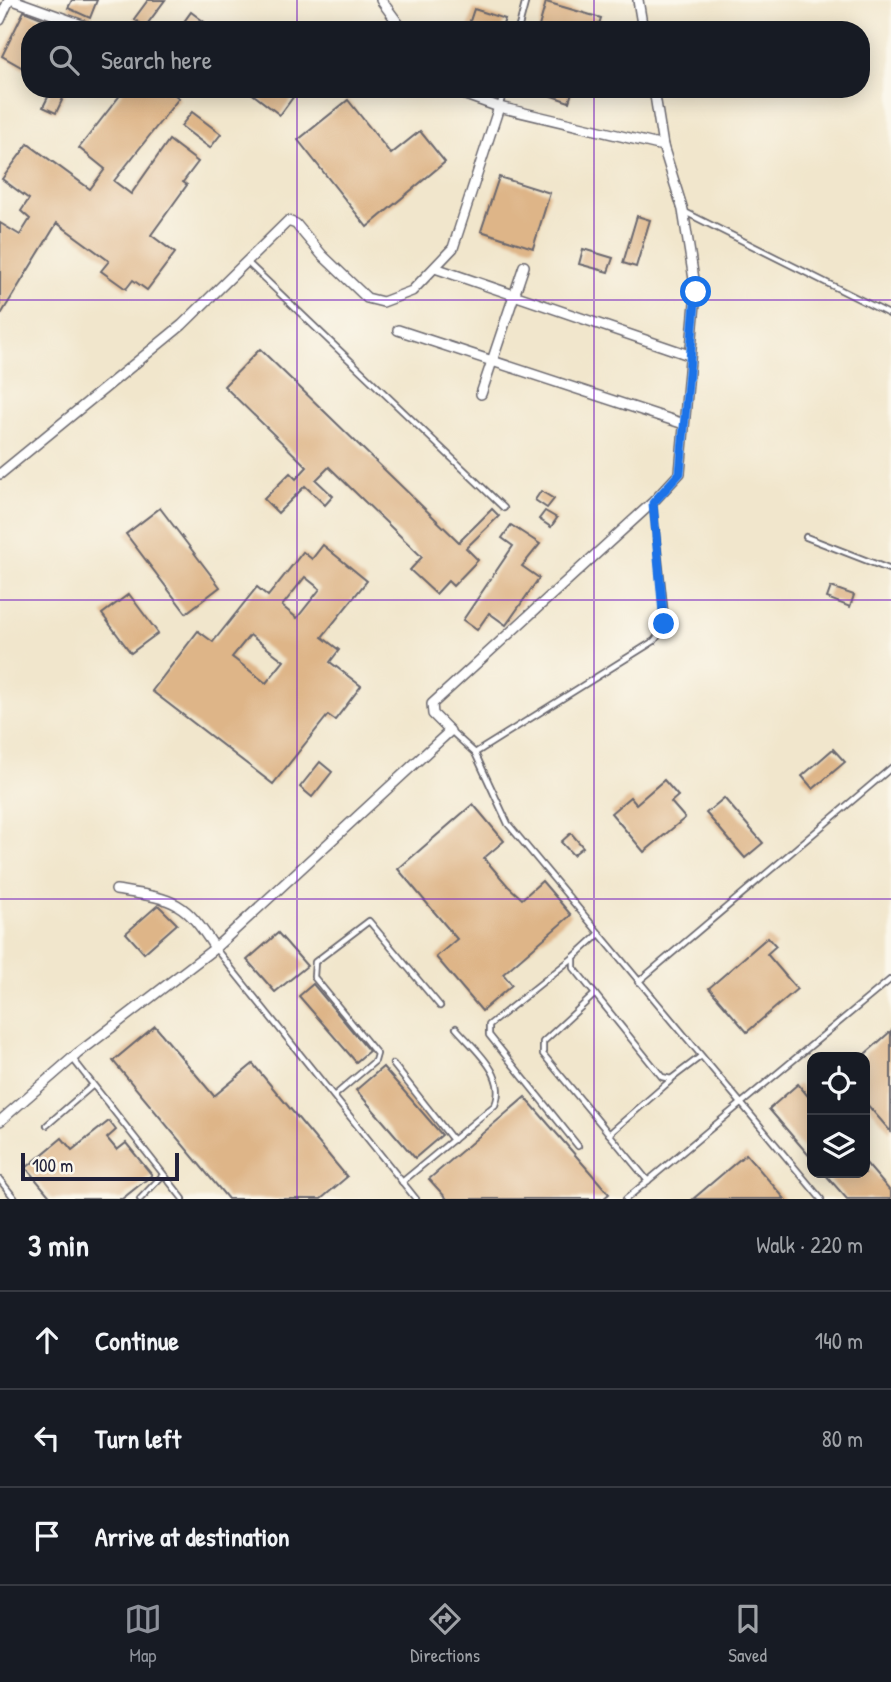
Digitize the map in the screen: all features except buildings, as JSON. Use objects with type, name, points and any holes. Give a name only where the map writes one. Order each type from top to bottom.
[{"type":"street","points":[[0,20],[10,0],[39,5],[75,21]]},
{"type":"street","points":[[381,0],[396,21]]},
{"type":"street","points":[[638,0],[642,21]]},
{"type":"street","points":[[474,98],[499,107],[663,146]]},
{"type":"street","points":[[0,1122],[72,1058],[215,947],[450,731],[433,714],[432,704],[653,503],[680,473],[696,292],[683,210],[663,146],[655,98]]},
{"type":"street","points":[[0,474],[182,325],[288,221],[296,224],[322,255],[367,298],[383,302],[412,291],[453,248],[499,107]]},
{"type":"street","points":[[481,394],[524,266]]},
{"type":"street","points":[[435,268],[689,355]]},
{"type":"street","points":[[398,330],[684,424]]},
{"type":"street","points":[[116,890],[163,898],[179,904],[195,917],[215,947]]},
{"type":"lane","points":[[520,21],[526,0]]},
{"type":"lane","points":[[499,107],[502,98]]},
{"type":"lane","points":[[683,210],[891,314]]},
{"type":"lane","points":[[246,261],[504,508]]},
{"type":"lane","points":[[475,753],[654,641],[661,632],[665,615],[653,503]]},
{"type":"lane","points":[[806,537],[891,570]]},
{"type":"lane","points":[[450,731],[475,753],[508,824],[821,1199]]},
{"type":"lane","points":[[638,982],[891,768]]},
{"type":"lane","points":[[334,1096],[376,1061],[377,1054],[314,977],[315,961],[369,922],[440,1006]]},
{"type":"lane","points":[[578,1146],[489,1035],[489,1025],[574,957],[598,934]]},
{"type":"lane","points":[[215,947],[416,1199]]},
{"type":"lane","points":[[574,957],[574,968],[662,1077],[671,1079]]},
{"type":"lane","points":[[626,1199],[891,979]]},
{"type":"lane","points":[[595,994],[542,1042],[543,1054],[648,1181]]},
{"type":"lane","points":[[402,1182],[495,1105],[499,1096],[496,1076],[456,1028]]},
{"type":"lane","points":[[609,1134],[700,1057]]},
{"type":"lane","points":[[72,1058],[183,1199]]},
{"type":"lane","points":[[393,1064],[453,1140]]},
{"type":"lane","points":[[47,1125],[93,1085]]},
{"type":"lane","points":[[140,1199],[163,1175]]},
{"type":"lane","points":[[0,1180],[15,1199]]},
{"type":"route","points":[[664,624],[653,503],[680,473],[696,292]]}]
